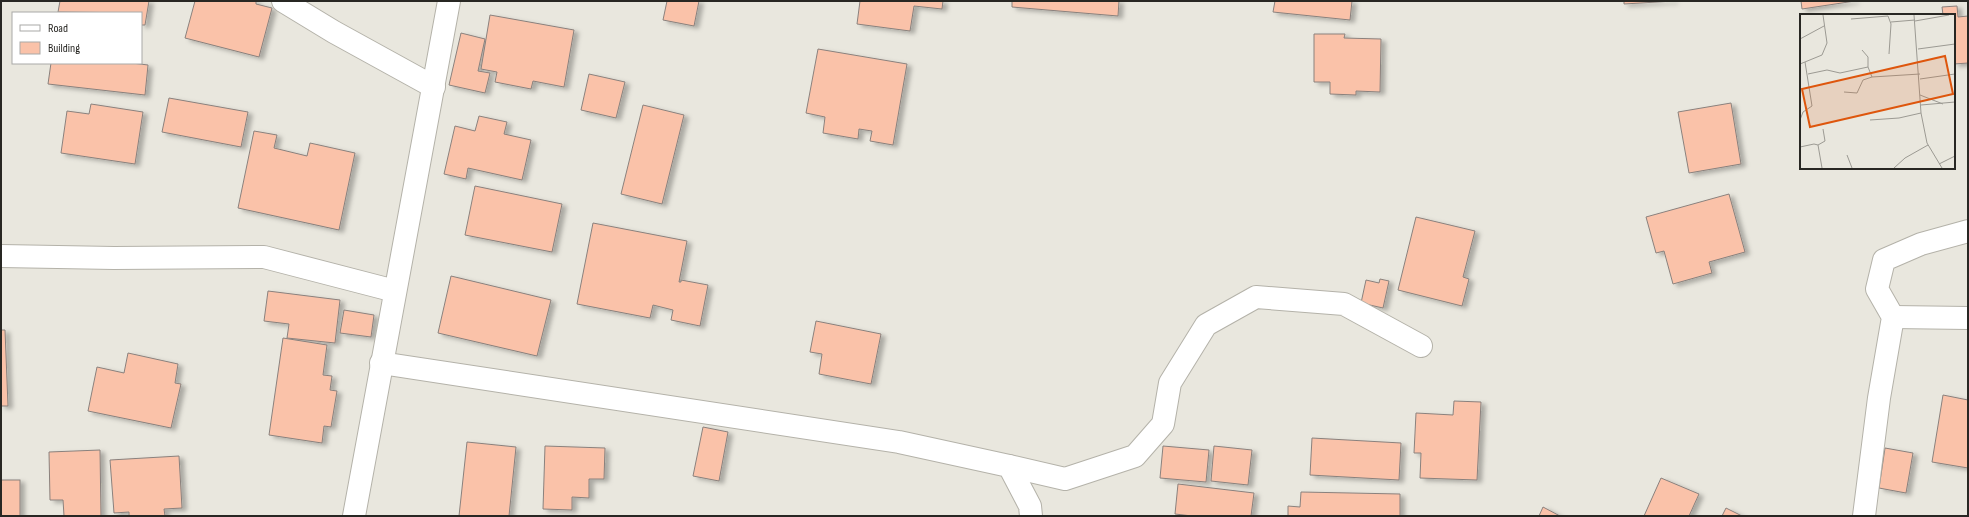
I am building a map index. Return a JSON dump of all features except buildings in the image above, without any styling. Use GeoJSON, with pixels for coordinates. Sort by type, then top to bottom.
{"type":"FeatureCollection","features":[{"type":"Feature","properties":{"kind":"street"},"geometry":{"type":"LineString","coordinates":[[283,1],[334,32],[434,87]]}},
{"type":"Feature","properties":{"kind":"street"},"geometry":{"type":"LineString","coordinates":[[354,516],[381,363],[449,1]]}},
{"type":"Feature","properties":{"kind":"street"},"geometry":{"type":"LineString","coordinates":[[1864,516],[1879,398],[1893,317],[1878,289],[1884,260],[1921,244],[1968,231]]}},
{"type":"Feature","properties":{"kind":"street"},"geometry":{"type":"LineString","coordinates":[[1,256],[114,258],[264,257],[395,291]]}},
{"type":"Feature","properties":{"kind":"street"},"geometry":{"type":"LineString","coordinates":[[381,363],[898,442],[1065,479],[1135,456],[1163,424],[1170,383],[1206,325],[1256,297],[1344,304],[1421,346]]}},
{"type":"Feature","properties":{"kind":"street"},"geometry":{"type":"LineString","coordinates":[[1893,317],[1968,318]]}},
{"type":"Feature","properties":{"kind":"street"},"geometry":{"type":"LineString","coordinates":[[1009,466],[1030,506],[1031,516]]}}]}
